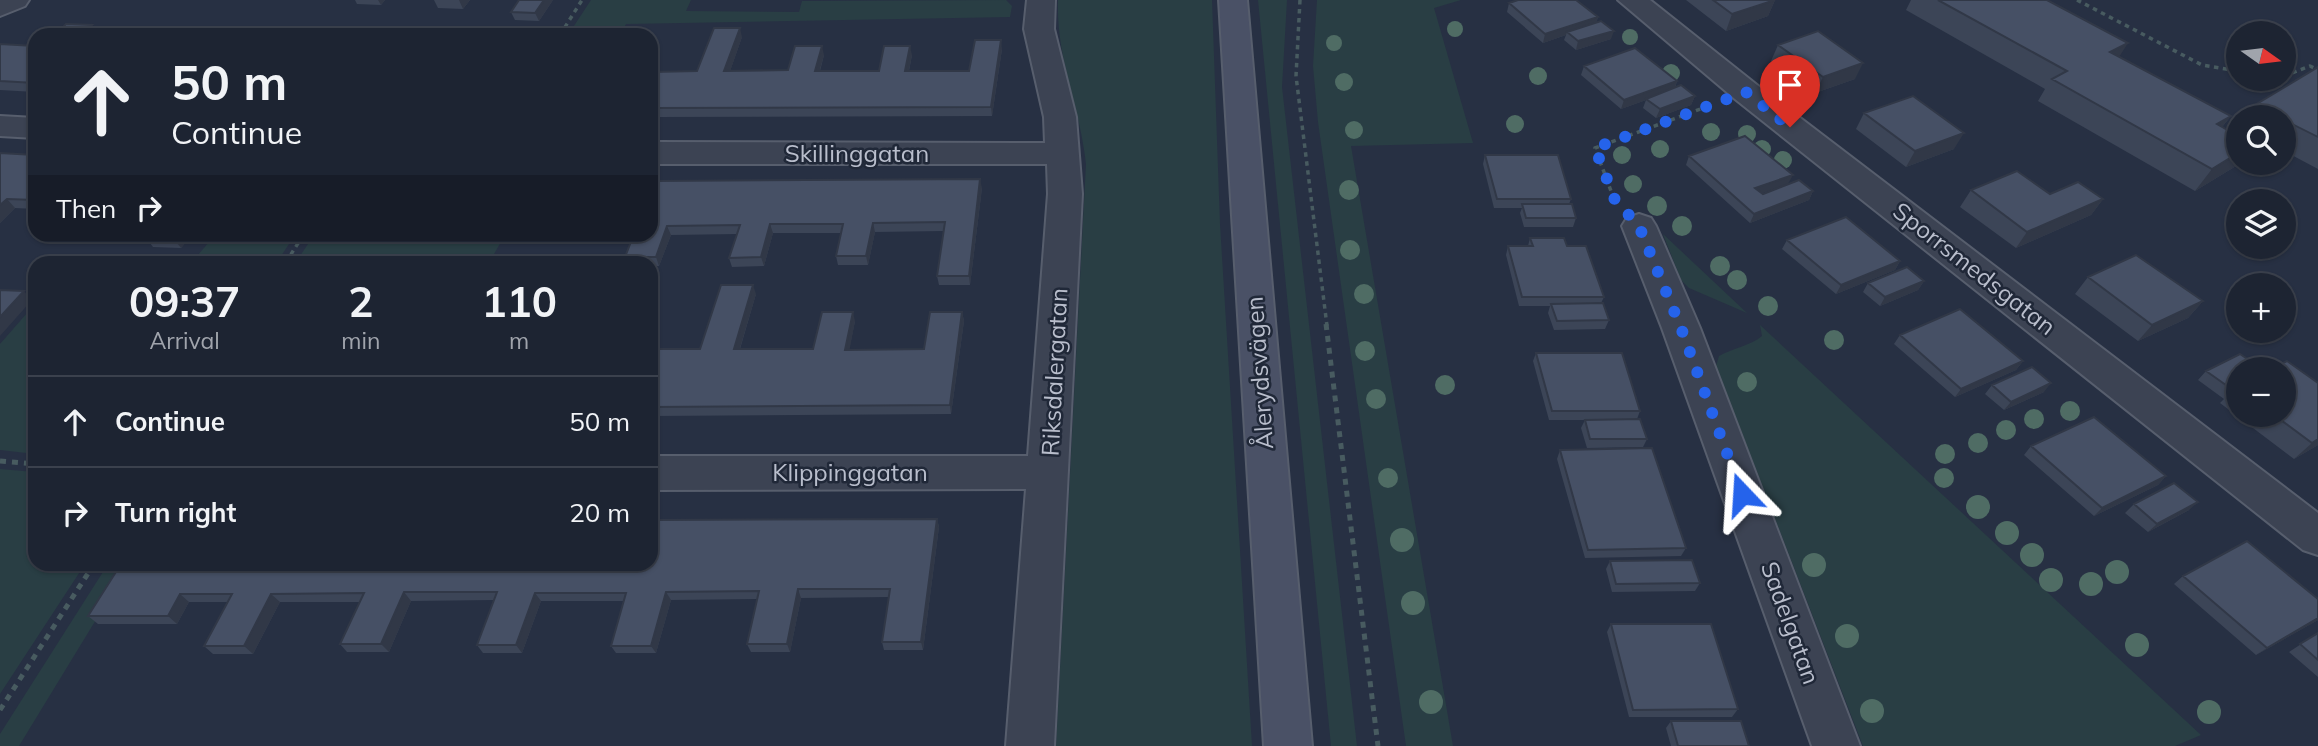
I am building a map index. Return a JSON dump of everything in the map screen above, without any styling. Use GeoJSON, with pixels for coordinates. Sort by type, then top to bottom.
{"type":"FeatureCollection","features":[{"type":"Feature","properties":{"kind":"main road","name":"Ålerydsvägen"},"geometry":{"type":"LineString","coordinates":[[1233,0],[1288,746]]}},
{"type":"Feature","properties":{"kind":"street"},"geometry":{"type":"LineString","coordinates":[[0,7],[15,0]]}},
{"type":"Feature","properties":{"kind":"street","name":"Riksdalergatan"},"geometry":{"type":"LineString","coordinates":[[1030,746],[1065,194],[1060,117],[1039,29],[1041,0]]}},
{"type":"Feature","properties":{"kind":"street","name":"Sporrsmedsgatan"},"geometry":{"type":"LineString","coordinates":[[1632,0],[1746,92],[2318,537]]}},
{"type":"Feature","properties":{"kind":"street"},"geometry":{"type":"LineString","coordinates":[[0,126],[28,128]]}},
{"type":"Feature","properties":{"kind":"street","name":"Skillinggatan"},"geometry":{"type":"LineString","coordinates":[[658,153],[1063,154]]}},
{"type":"Feature","properties":{"kind":"street","name":"Sadelgatan"},"geometry":{"type":"LineString","coordinates":[[1639,226],[1681,328],[1836,746]]}},
{"type":"Feature","properties":{"kind":"street","name":"Klippinggatan"},"geometry":{"type":"LineString","coordinates":[[658,473],[1049,472]]}},
{"type":"Feature","properties":{"kind":"path"},"geometry":{"type":"LineString","coordinates":[[564,28],[582,0]]}},
{"type":"Feature","properties":{"kind":"path"},"geometry":{"type":"LineString","coordinates":[[1300,0],[1296,76],[1378,746]]}},
{"type":"Feature","properties":{"kind":"path"},"geometry":{"type":"LineString","coordinates":[[2077,0],[2202,65],[2226,69]]}},
{"type":"Feature","properties":{"kind":"path"},"geometry":{"type":"LineString","coordinates":[[2296,71],[2310,66],[2318,70]]}},
{"type":"Feature","properties":{"kind":"path"},"geometry":{"type":"LineString","coordinates":[[1639,226],[1615,200],[1595,148],[1746,92]]}},
{"type":"Feature","properties":{"kind":"path"},"geometry":{"type":"LineString","coordinates":[[0,461],[28,463]]}},
{"type":"Feature","properties":{"kind":"path"},"geometry":{"type":"LineString","coordinates":[[0,710],[89,571]]}},
{"type":"Feature","properties":{"kind":"green space"},"geometry":{"type":"Polygon","coordinates":[[[591,0],[691,0],[686,11],[799,12],[802,1],[1006,0],[1012,6],[1010,17],[626,24],[624,28],[573,28],[591,0]]]}},
{"type":"Feature","properties":{"kind":"green space"},"geometry":{"type":"Polygon","coordinates":[[[1058,0],[1212,0],[1220,224],[1252,746],[1056,746],[1086,164],[1064,63],[1058,0]]]}},
{"type":"Feature","properties":{"kind":"green space"},"geometry":{"type":"Polygon","coordinates":[[[1258,0],[1287,0],[1282,87],[1357,746],[1331,746],[1258,0]]]}},
{"type":"Feature","properties":{"kind":"green space"},"geometry":{"type":"Polygon","coordinates":[[[1317,0],[1461,0],[1434,8],[1473,143],[1351,146],[1453,746],[1406,746],[1318,122],[1313,66],[1317,0]]]}},
{"type":"Feature","properties":{"kind":"green space"},"geometry":{"type":"Polygon","coordinates":[[[1663,234],[1747,313],[1689,288],[1681,280],[1663,234]]]}},
{"type":"Feature","properties":{"kind":"green space"},"geometry":{"type":"Polygon","coordinates":[[[209,242],[290,242],[281,256],[197,256],[209,242]]]}},
{"type":"Feature","properties":{"kind":"green space"},"geometry":{"type":"Polygon","coordinates":[[[309,242],[501,242],[490,256],[300,256],[309,242]]]}},
{"type":"Feature","properties":{"kind":"green space"},"geometry":{"type":"Polygon","coordinates":[[[28,312],[28,453],[0,450],[0,344],[28,312]]]}},
{"type":"Feature","properties":{"kind":"green space"},"geometry":{"type":"Polygon","coordinates":[[[1760,325],[2201,735],[2175,746],[1863,746],[1716,366],[1719,356],[1762,336],[1760,325]]]}},
{"type":"Feature","properties":{"kind":"green space"},"geometry":{"type":"Polygon","coordinates":[[[0,469],[28,471],[28,571],[80,571],[0,694],[0,469]]]}},
{"type":"Feature","properties":{"kind":"green space"},"geometry":{"type":"Polygon","coordinates":[[[104,571],[126,571],[19,746],[0,746],[0,734],[104,571]]]}},
{"type":"Feature","properties":{"kind":"building"},"geometry":{"type":"Polygon","coordinates":[[[519,0],[544,0],[535,13],[511,12],[519,0]]]}},
{"type":"Feature","properties":{"kind":"building"},"geometry":{"type":"Polygon","coordinates":[[[1518,0],[1576,0],[1598,17],[1545,34],[1509,3],[1518,0]]]}},
{"type":"Feature","properties":{"kind":"building"},"geometry":{"type":"Polygon","coordinates":[[[1713,0],[1775,0],[1732,14],[1713,0]]]}},
{"type":"Feature","properties":{"kind":"building"},"geometry":{"type":"Polygon","coordinates":[[[1938,0],[2047,0],[2128,43],[2110,52],[2226,113],[2226,119],[2217,124],[2226,129],[2226,160],[2212,169],[2052,79],[2067,71],[1938,0]]]}},
{"type":"Feature","properties":{"kind":"building"},"geometry":{"type":"Polygon","coordinates":[[[1601,21],[1614,31],[1578,41],[1567,32],[1601,21]]]}},
{"type":"Feature","properties":{"kind":"building"},"geometry":{"type":"Polygon","coordinates":[[[66,24],[92,25],[89,28],[62,28],[66,24]]]}},
{"type":"Feature","properties":{"kind":"building"},"geometry":{"type":"Polygon","coordinates":[[[714,28],[740,28],[724,71],[788,70],[795,46],[822,46],[815,71],[879,71],[884,46],[910,46],[905,71],[969,71],[975,40],[1001,40],[991,107],[658,108],[658,72],[697,71],[714,28]]]}},
{"type":"Feature","properties":{"kind":"building"},"geometry":{"type":"Polygon","coordinates":[[[1818,31],[1863,63],[1823,77],[1778,45],[1818,31]]]}},
{"type":"Feature","properties":{"kind":"building"},"geometry":{"type":"Polygon","coordinates":[[[0,44],[28,46],[28,83],[0,81],[0,44]]]}},
{"type":"Feature","properties":{"kind":"building"},"geometry":{"type":"Polygon","coordinates":[[[1635,48],[1677,81],[1624,100],[1584,66],[1635,48]]]}},
{"type":"Feature","properties":{"kind":"building"},"geometry":{"type":"Polygon","coordinates":[[[2318,67],[2318,137],[2296,126],[2296,105],[2255,105],[2278,91],[2296,91],[2296,80],[2318,67]]]}},
{"type":"Feature","properties":{"kind":"building"},"geometry":{"type":"Polygon","coordinates":[[[1681,85],[1695,96],[1660,109],[1646,99],[1681,85]]]}},
{"type":"Feature","properties":{"kind":"building"},"geometry":{"type":"Polygon","coordinates":[[[1913,96],[1964,133],[1915,151],[1864,113],[1913,96]]]}},
{"type":"Feature","properties":{"kind":"building"},"geometry":{"type":"Polygon","coordinates":[[[1745,136],[1793,175],[1755,188],[1763,194],[1799,180],[1813,191],[1754,214],[1689,156],[1745,136]]]}},
{"type":"Feature","properties":{"kind":"building"},"geometry":{"type":"Polygon","coordinates":[[[0,153],[28,155],[28,200],[7,199],[0,205],[0,153]]]}},
{"type":"Feature","properties":{"kind":"building"},"geometry":{"type":"Polygon","coordinates":[[[1485,155],[1558,155],[1571,199],[1497,199],[1485,155]]]}},
{"type":"Feature","properties":{"kind":"building"},"geometry":{"type":"Polygon","coordinates":[[[2017,171],[2050,194],[2078,182],[2103,199],[2027,232],[1971,190],[2017,171]]]}},
{"type":"Feature","properties":{"kind":"building"},"geometry":{"type":"Polygon","coordinates":[[[980,179],[969,276],[937,276],[945,222],[873,223],[866,256],[836,256],[843,224],[770,224],[761,257],[729,258],[740,225],[667,226],[656,256],[625,256],[631,242],[658,242],[658,181],[980,179]]]}},
{"type":"Feature","properties":{"kind":"building"},"geometry":{"type":"Polygon","coordinates":[[[1522,204],[1572,204],[1576,218],[1526,218],[1522,204]]]}},
{"type":"Feature","properties":{"kind":"building"},"geometry":{"type":"Polygon","coordinates":[[[1846,217],[1900,261],[1841,285],[1787,240],[1846,217]]]}},
{"type":"Feature","properties":{"kind":"building"},"geometry":{"type":"Polygon","coordinates":[[[1530,238],[1564,238],[1567,246],[1586,246],[1604,297],[1522,297],[1508,246],[1533,246],[1530,238]]]}},
{"type":"Feature","properties":{"kind":"building"},"geometry":{"type":"Polygon","coordinates":[[[2136,255],[2203,301],[2152,325],[2088,277],[2136,255]]]}},
{"type":"Feature","properties":{"kind":"building"},"geometry":{"type":"Polygon","coordinates":[[[1907,267],[1924,281],[1885,297],[1868,283],[1907,267]]]}},
{"type":"Feature","properties":{"kind":"building"},"geometry":{"type":"Polygon","coordinates":[[[721,285],[753,285],[734,349],[813,349],[822,312],[853,312],[845,350],[924,349],[930,312],[962,312],[950,405],[658,407],[658,349],[700,349],[721,285]]]}},
{"type":"Feature","properties":{"kind":"building"},"geometry":{"type":"Polygon","coordinates":[[[0,290],[24,291],[0,317],[0,290]]]}},
{"type":"Feature","properties":{"kind":"building"},"geometry":{"type":"Polygon","coordinates":[[[1603,303],[1609,320],[1557,321],[1551,304],[1603,303]]]}},
{"type":"Feature","properties":{"kind":"building"},"geometry":{"type":"Polygon","coordinates":[[[1960,309],[2023,361],[1961,389],[1900,335],[1960,309]]]}},
{"type":"Feature","properties":{"kind":"building"},"geometry":{"type":"Polygon","coordinates":[[[1536,353],[1622,353],[1640,411],[1552,411],[1536,353]]]}},
{"type":"Feature","properties":{"kind":"building"},"geometry":{"type":"Polygon","coordinates":[[[2226,361],[2226,385],[2206,371],[2226,361]]]}},
{"type":"Feature","properties":{"kind":"building"},"geometry":{"type":"Polygon","coordinates":[[[2032,367],[2051,383],[2011,402],[1992,385],[2032,367]]]}},
{"type":"Feature","properties":{"kind":"building"},"geometry":{"type":"Polygon","coordinates":[[[2296,367],[2318,383],[2318,439],[2312,443],[2290,427],[2296,427],[2296,367]]]}},
{"type":"Feature","properties":{"kind":"building"},"geometry":{"type":"Polygon","coordinates":[[[2094,417],[2166,476],[2102,508],[2031,446],[2094,417]]]}},
{"type":"Feature","properties":{"kind":"building"},"geometry":{"type":"Polygon","coordinates":[[[1640,419],[1647,439],[1590,439],[1585,420],[1640,419]]]}},
{"type":"Feature","properties":{"kind":"building"},"geometry":{"type":"Polygon","coordinates":[[[1652,448],[1686,548],[1588,550],[1560,450],[1652,448]]]}},
{"type":"Feature","properties":{"kind":"building"},"geometry":{"type":"Polygon","coordinates":[[[2174,483],[2198,502],[2157,524],[2134,504],[2174,483]]]}},
{"type":"Feature","properties":{"kind":"building"},"geometry":{"type":"Polygon","coordinates":[[[937,519],[921,642],[882,642],[890,589],[798,589],[787,644],[747,644],[759,591],[666,592],[651,646],[611,646],[626,593],[535,593],[516,645],[477,645],[497,592],[404,592],[381,644],[340,644],[364,593],[271,594],[244,646],[204,646],[232,594],[180,594],[168,616],[88,616],[117,571],[658,571],[658,520],[937,519]]]}},
{"type":"Feature","properties":{"kind":"building"},"geometry":{"type":"Polygon","coordinates":[[[2247,541],[2318,599],[2318,618],[2267,648],[2183,576],[2247,541]]]}},
{"type":"Feature","properties":{"kind":"building"},"geometry":{"type":"Polygon","coordinates":[[[1692,560],[1700,583],[1616,584],[1610,561],[1692,560]]]}},
{"type":"Feature","properties":{"kind":"building"},"geometry":{"type":"Polygon","coordinates":[[[1611,624],[1711,624],[1738,709],[1633,710],[1611,624]]]}},
{"type":"Feature","properties":{"kind":"building"},"geometry":{"type":"Polygon","coordinates":[[[2318,633],[2318,660],[2300,644],[2318,633]]]}},
{"type":"Feature","properties":{"kind":"building"},"geometry":{"type":"Polygon","coordinates":[[[1671,721],[1741,721],[1749,746],[1678,746],[1671,721]]]}},
{"type":"Feature","properties":{"kind":"route"},"geometry":{"type":"LineString","coordinates":[[1742,494],[1681,328],[1639,226],[1615,200],[1595,148],[1746,92],[1790,127]]}}]}
